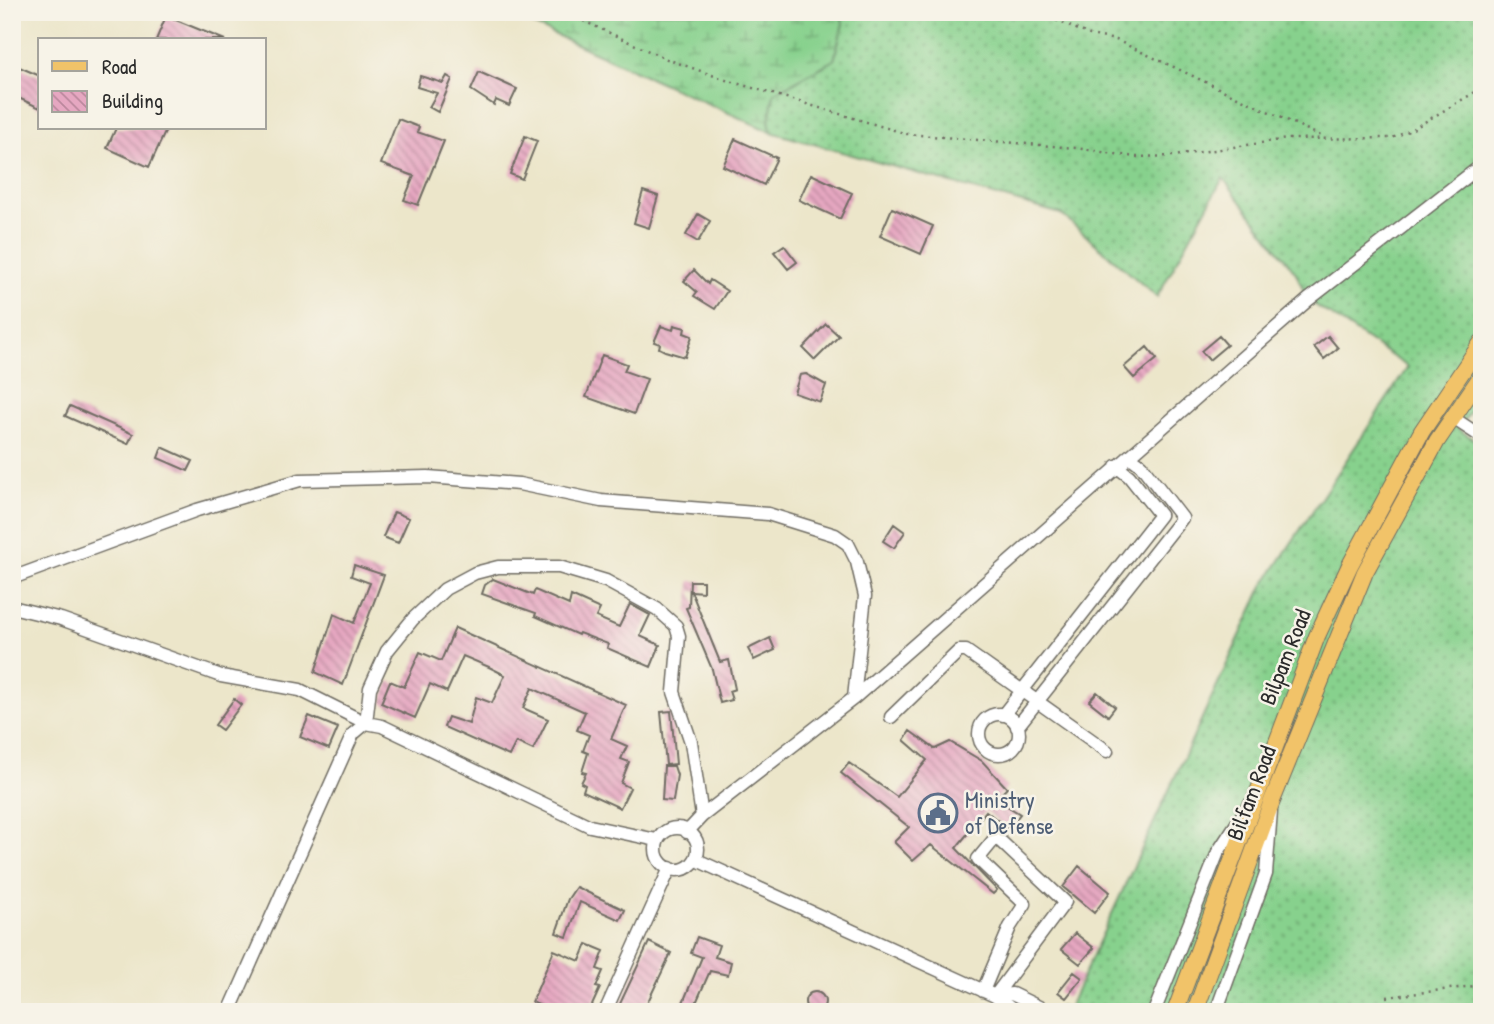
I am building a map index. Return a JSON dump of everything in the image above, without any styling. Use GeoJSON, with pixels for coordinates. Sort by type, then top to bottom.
{"type":"FeatureCollection","features":[{"type":"Feature","properties":{"kind":"main road","name":"Bilpam Road"},"geometry":{"type":"LineString","coordinates":[[1175,1012],[1264,798],[1317,636],[1350,565],[1422,431],[1482,342]]}},
{"type":"Feature","properties":{"kind":"main road","name":"Bilfam Road"},"geometry":{"type":"LineString","coordinates":[[1195,1012],[1264,798],[1365,572],[1437,441],[1482,376]]}},
{"type":"Feature","properties":{"kind":"street"},"geometry":{"type":"LineString","coordinates":[[687,832],[702,816],[854,698],[1308,300],[1482,165]]}},
{"type":"Feature","properties":{"kind":"street"},"geometry":{"type":"LineString","coordinates":[[1453,418],[1482,437]]}},
{"type":"Feature","properties":{"kind":"street"},"geometry":{"type":"LineString","coordinates":[[1017,727],[1182,518],[1141,465],[1129,456]]}},
{"type":"Feature","properties":{"kind":"street"},"geometry":{"type":"LineString","coordinates":[[1003,715],[1160,515],[1129,476],[1116,466]]}},
{"type":"Feature","properties":{"kind":"street"},"geometry":{"type":"LineString","coordinates":[[12,578],[197,510],[300,480],[428,478],[519,484],[601,501],[768,514],[835,535],[848,544],[857,562],[865,596],[854,698]]}},
{"type":"Feature","properties":{"kind":"street"},"geometry":{"type":"LineString","coordinates":[[229,1012],[353,734],[366,723],[370,688],[387,650],[445,589],[465,578],[498,567],[559,567],[606,582],[657,609],[676,626],[679,636],[674,692],[691,742],[702,816]]}},
{"type":"Feature","properties":{"kind":"street"},"geometry":{"type":"LineString","coordinates":[[12,607],[61,619],[221,676],[300,690],[590,825],[657,840]]}},
{"type":"Feature","properties":{"kind":"street"},"geometry":{"type":"LineString","coordinates":[[891,717],[960,651],[974,654],[1107,751]]}},
{"type":"Feature","properties":{"kind":"street"},"geometry":{"type":"LineString","coordinates":[[993,715],[1003,715],[1011,719],[1017,727],[1017,743],[1008,751],[996,753],[984,747],[979,736],[982,723],[993,715]]}},
{"type":"Feature","properties":{"kind":"street"},"geometry":{"type":"LineString","coordinates":[[1154,1012],[1217,852],[1264,798]]}},
{"type":"Feature","properties":{"kind":"street"},"geometry":{"type":"LineString","coordinates":[[1216,1012],[1266,874],[1264,798]]}},
{"type":"Feature","properties":{"kind":"street"},"geometry":{"type":"LineString","coordinates":[[674,826],[700,842],[697,860],[680,870],[670,869],[661,862],[656,851],[657,840],[663,830],[674,826]]}},
{"type":"Feature","properties":{"kind":"street"},"geometry":{"type":"LineString","coordinates":[[996,837],[1065,902],[989,993],[1010,927],[1024,904],[978,859],[996,837]]}},
{"type":"Feature","properties":{"kind":"street"},"geometry":{"type":"LineString","coordinates":[[697,860],[989,993],[1015,1012]]}},
{"type":"Feature","properties":{"kind":"street"},"geometry":{"type":"LineString","coordinates":[[605,1012],[670,869]]}},
{"type":"Feature","properties":{"kind":"street"},"geometry":{"type":"LineString","coordinates":[[989,993],[1012,994],[1049,1012]]}},
{"type":"Feature","properties":{"kind":"path"},"geometry":{"type":"LineString","coordinates":[[564,12],[652,52],[726,80],[907,134],[1076,148],[1135,157],[1174,156],[1287,139],[1392,138],[1411,130],[1482,88]]}},
{"type":"Feature","properties":{"kind":"path"},"geometry":{"type":"LineString","coordinates":[[1037,12],[1090,35],[1116,40],[1328,139]]}},
{"type":"Feature","properties":{"kind":"path"},"geometry":{"type":"LineString","coordinates":[[1387,997],[1482,985]]}},
{"type":"Feature","properties":{"kind":"green space"},"geometry":{"type":"Polygon","coordinates":[[[505,12],[840,12],[843,23],[834,60],[774,93],[769,120],[771,132],[505,12]]]}},
{"type":"Feature","properties":{"kind":"green space"},"geometry":{"type":"Polygon","coordinates":[[[840,12],[1482,12],[1482,394],[1458,429],[1482,445],[1482,1012],[1057,1012],[1060,1006],[1068,1009],[1263,586],[1408,367],[1308,300],[1296,273],[1223,178],[1157,297],[1061,214],[771,132],[769,120],[774,93],[834,60],[843,23],[840,12]]]}},
{"type":"Feature","properties":{"kind":"building"},"geometry":{"type":"Polygon","coordinates":[[[166,16],[220,38],[157,38],[166,16]]]}},
{"type":"Feature","properties":{"kind":"building"},"geometry":{"type":"Polygon","coordinates":[[[17,66],[38,75],[38,107],[12,95],[12,77],[17,66]]]}},
{"type":"Feature","properties":{"kind":"building"},"geometry":{"type":"Polygon","coordinates":[[[479,72],[517,89],[509,106],[496,100],[494,105],[471,90],[479,72]]]}},
{"type":"Feature","properties":{"kind":"building"},"geometry":{"type":"Polygon","coordinates":[[[420,76],[443,83],[447,76],[452,79],[438,112],[429,107],[437,93],[417,87],[420,76]]]}},
{"type":"Feature","properties":{"kind":"building"},"geometry":{"type":"Polygon","coordinates":[[[398,119],[419,127],[417,132],[444,141],[418,205],[404,200],[414,176],[381,164],[398,119]]]}},
{"type":"Feature","properties":{"kind":"building"},"geometry":{"type":"Polygon","coordinates":[[[115,130],[166,130],[149,167],[107,148],[115,130]]]}},
{"type":"Feature","properties":{"kind":"building"},"geometry":{"type":"Polygon","coordinates":[[[525,136],[537,141],[522,179],[510,174],[525,136]]]}},
{"type":"Feature","properties":{"kind":"building"},"geometry":{"type":"Polygon","coordinates":[[[735,139],[777,158],[764,185],[723,166],[735,139]]]}},
{"type":"Feature","properties":{"kind":"building"},"geometry":{"type":"Polygon","coordinates":[[[811,174],[852,193],[840,219],[799,200],[811,174]]]}},
{"type":"Feature","properties":{"kind":"building"},"geometry":{"type":"Polygon","coordinates":[[[643,191],[658,196],[649,228],[634,223],[643,191]]]}},
{"type":"Feature","properties":{"kind":"building"},"geometry":{"type":"Polygon","coordinates":[[[892,208],[933,226],[921,254],[880,236],[892,208]]]}},
{"type":"Feature","properties":{"kind":"building"},"geometry":{"type":"Polygon","coordinates":[[[698,214],[710,221],[698,242],[686,235],[698,214]]]}},
{"type":"Feature","properties":{"kind":"building"},"geometry":{"type":"Polygon","coordinates":[[[784,245],[797,262],[788,269],[774,252],[784,245]]]}},
{"type":"Feature","properties":{"kind":"building"},"geometry":{"type":"Polygon","coordinates":[[[694,270],[708,284],[710,280],[727,291],[715,309],[694,296],[697,292],[684,281],[694,270]]]}},
{"type":"Feature","properties":{"kind":"building"},"geometry":{"type":"Polygon","coordinates":[[[826,324],[839,336],[815,360],[803,348],[826,324]]]}},
{"type":"Feature","properties":{"kind":"building"},"geometry":{"type":"Polygon","coordinates":[[[674,325],[685,328],[684,333],[692,336],[685,357],[665,351],[659,348],[660,344],[654,342],[661,326],[673,330],[674,325]]]}},
{"type":"Feature","properties":{"kind":"building"},"geometry":{"type":"Polygon","coordinates":[[[1219,336],[1227,345],[1209,360],[1201,351],[1219,336]]]}},
{"type":"Feature","properties":{"kind":"building"},"geometry":{"type":"Polygon","coordinates":[[[1328,336],[1338,348],[1324,359],[1314,347],[1328,336]]]}},
{"type":"Feature","properties":{"kind":"building"},"geometry":{"type":"Polygon","coordinates":[[[1147,347],[1157,359],[1134,378],[1124,367],[1147,347]]]}},
{"type":"Feature","properties":{"kind":"building"},"geometry":{"type":"Polygon","coordinates":[[[602,355],[627,364],[624,371],[647,379],[634,414],[586,397],[602,355]]]}},
{"type":"Feature","properties":{"kind":"building"},"geometry":{"type":"Polygon","coordinates":[[[806,374],[826,385],[820,402],[794,393],[800,375],[806,374]]]}},
{"type":"Feature","properties":{"kind":"building"},"geometry":{"type":"Polygon","coordinates":[[[70,406],[133,434],[128,444],[65,416],[70,406]]]}},
{"type":"Feature","properties":{"kind":"building"},"geometry":{"type":"Polygon","coordinates":[[[162,447],[193,461],[188,471],[158,458],[162,447]]]}},
{"type":"Feature","properties":{"kind":"building"},"geometry":{"type":"Polygon","coordinates":[[[394,512],[409,518],[398,543],[383,537],[394,512]]]}},
{"type":"Feature","properties":{"kind":"building"},"geometry":{"type":"Polygon","coordinates":[[[894,524],[905,532],[894,548],[883,541],[894,524]]]}},
{"type":"Feature","properties":{"kind":"building"},"geometry":{"type":"Polygon","coordinates":[[[354,565],[384,575],[343,685],[315,672],[334,614],[354,623],[370,583],[351,576],[354,565]]]}},
{"type":"Feature","properties":{"kind":"building"},"geometry":{"type":"Polygon","coordinates":[[[493,579],[533,595],[535,590],[569,605],[571,596],[600,609],[596,617],[619,627],[630,604],[650,615],[640,636],[660,645],[651,667],[607,648],[608,644],[579,633],[578,635],[535,616],[536,613],[482,594],[485,585],[493,579]]]}},
{"type":"Feature","properties":{"kind":"building"},"geometry":{"type":"Polygon","coordinates":[[[690,581],[703,581],[703,592],[691,591],[720,662],[729,660],[735,689],[729,691],[732,700],[720,703],[712,669],[686,608],[689,607],[690,581]]]}},
{"type":"Feature","properties":{"kind":"building"},"geometry":{"type":"Polygon","coordinates":[[[455,628],[626,705],[611,739],[627,746],[621,759],[629,762],[621,783],[630,788],[620,808],[583,791],[585,785],[581,783],[586,773],[582,772],[588,753],[583,751],[589,735],[577,730],[585,712],[532,688],[523,708],[548,719],[533,750],[516,742],[509,756],[444,727],[448,717],[469,724],[476,697],[492,703],[505,675],[489,667],[463,656],[447,692],[430,684],[415,718],[381,703],[390,681],[404,687],[420,652],[441,661],[455,628]]]}},
{"type":"Feature","properties":{"kind":"building"},"geometry":{"type":"Polygon","coordinates":[[[770,638],[775,650],[754,660],[748,649],[770,638]]]}},
{"type":"Feature","properties":{"kind":"building"},"geometry":{"type":"Polygon","coordinates":[[[1097,692],[1115,707],[1108,716],[1089,701],[1097,692]]]}},
{"type":"Feature","properties":{"kind":"building"},"geometry":{"type":"Polygon","coordinates":[[[234,699],[241,705],[222,730],[215,725],[234,699]]]}},
{"type":"Feature","properties":{"kind":"building"},"geometry":{"type":"Polygon","coordinates":[[[671,711],[676,764],[666,765],[661,712],[671,711]]]}},
{"type":"Feature","properties":{"kind":"building"},"geometry":{"type":"Polygon","coordinates":[[[309,716],[338,728],[329,749],[300,737],[309,716]]]}},
{"type":"Feature","properties":{"kind":"building","name":"Ministry of Defense"},"geometry":{"type":"Polygon","coordinates":[[[910,731],[935,749],[950,742],[982,761],[1007,788],[996,799],[1020,814],[1008,829],[986,811],[956,848],[997,890],[993,894],[931,845],[913,861],[894,842],[909,827],[841,773],[849,763],[897,797],[927,760],[904,740],[910,731]]]}},
{"type":"Feature","properties":{"kind":"building"},"geometry":{"type":"Polygon","coordinates":[[[664,766],[674,766],[677,775],[673,801],[662,800],[664,766]]]}},
{"type":"Feature","properties":{"kind":"building"},"geometry":{"type":"Polygon","coordinates":[[[1079,866],[1110,892],[1094,913],[1063,887],[1079,866]]]}},
{"type":"Feature","properties":{"kind":"building"},"geometry":{"type":"Polygon","coordinates":[[[576,887],[625,910],[620,920],[580,902],[567,937],[556,933],[568,899],[576,887]]]}},
{"type":"Feature","properties":{"kind":"building"},"geometry":{"type":"Polygon","coordinates":[[[1075,933],[1094,948],[1080,964],[1061,949],[1075,933]]]}},
{"type":"Feature","properties":{"kind":"building"},"geometry":{"type":"Polygon","coordinates":[[[697,937],[719,945],[715,957],[731,962],[728,975],[710,971],[692,1012],[679,1012],[702,957],[691,953],[697,937]]]}},
{"type":"Feature","properties":{"kind":"building"},"geometry":{"type":"Polygon","coordinates":[[[649,942],[671,953],[643,1012],[626,1012],[618,1008],[649,942]]]}},
{"type":"Feature","properties":{"kind":"building"},"geometry":{"type":"Polygon","coordinates":[[[587,944],[604,951],[597,969],[603,971],[596,987],[600,988],[589,1012],[554,1012],[532,1002],[554,950],[580,961],[587,944]]]}},
{"type":"Feature","properties":{"kind":"building"},"geometry":{"type":"Polygon","coordinates":[[[1074,972],[1082,978],[1066,998],[1058,992],[1074,972]]]}},
{"type":"Feature","properties":{"kind":"building"},"geometry":{"type":"Polygon","coordinates":[[[815,992],[822,995],[825,1002],[822,1009],[815,1012],[808,1009],[805,1002],[808,995],[815,992]]]}},
{"type":"Feature","properties":{"kind":"place","name":"Ministry of Defense"},"geometry":{"type":"Point","coordinates":[938,813]}}]}
